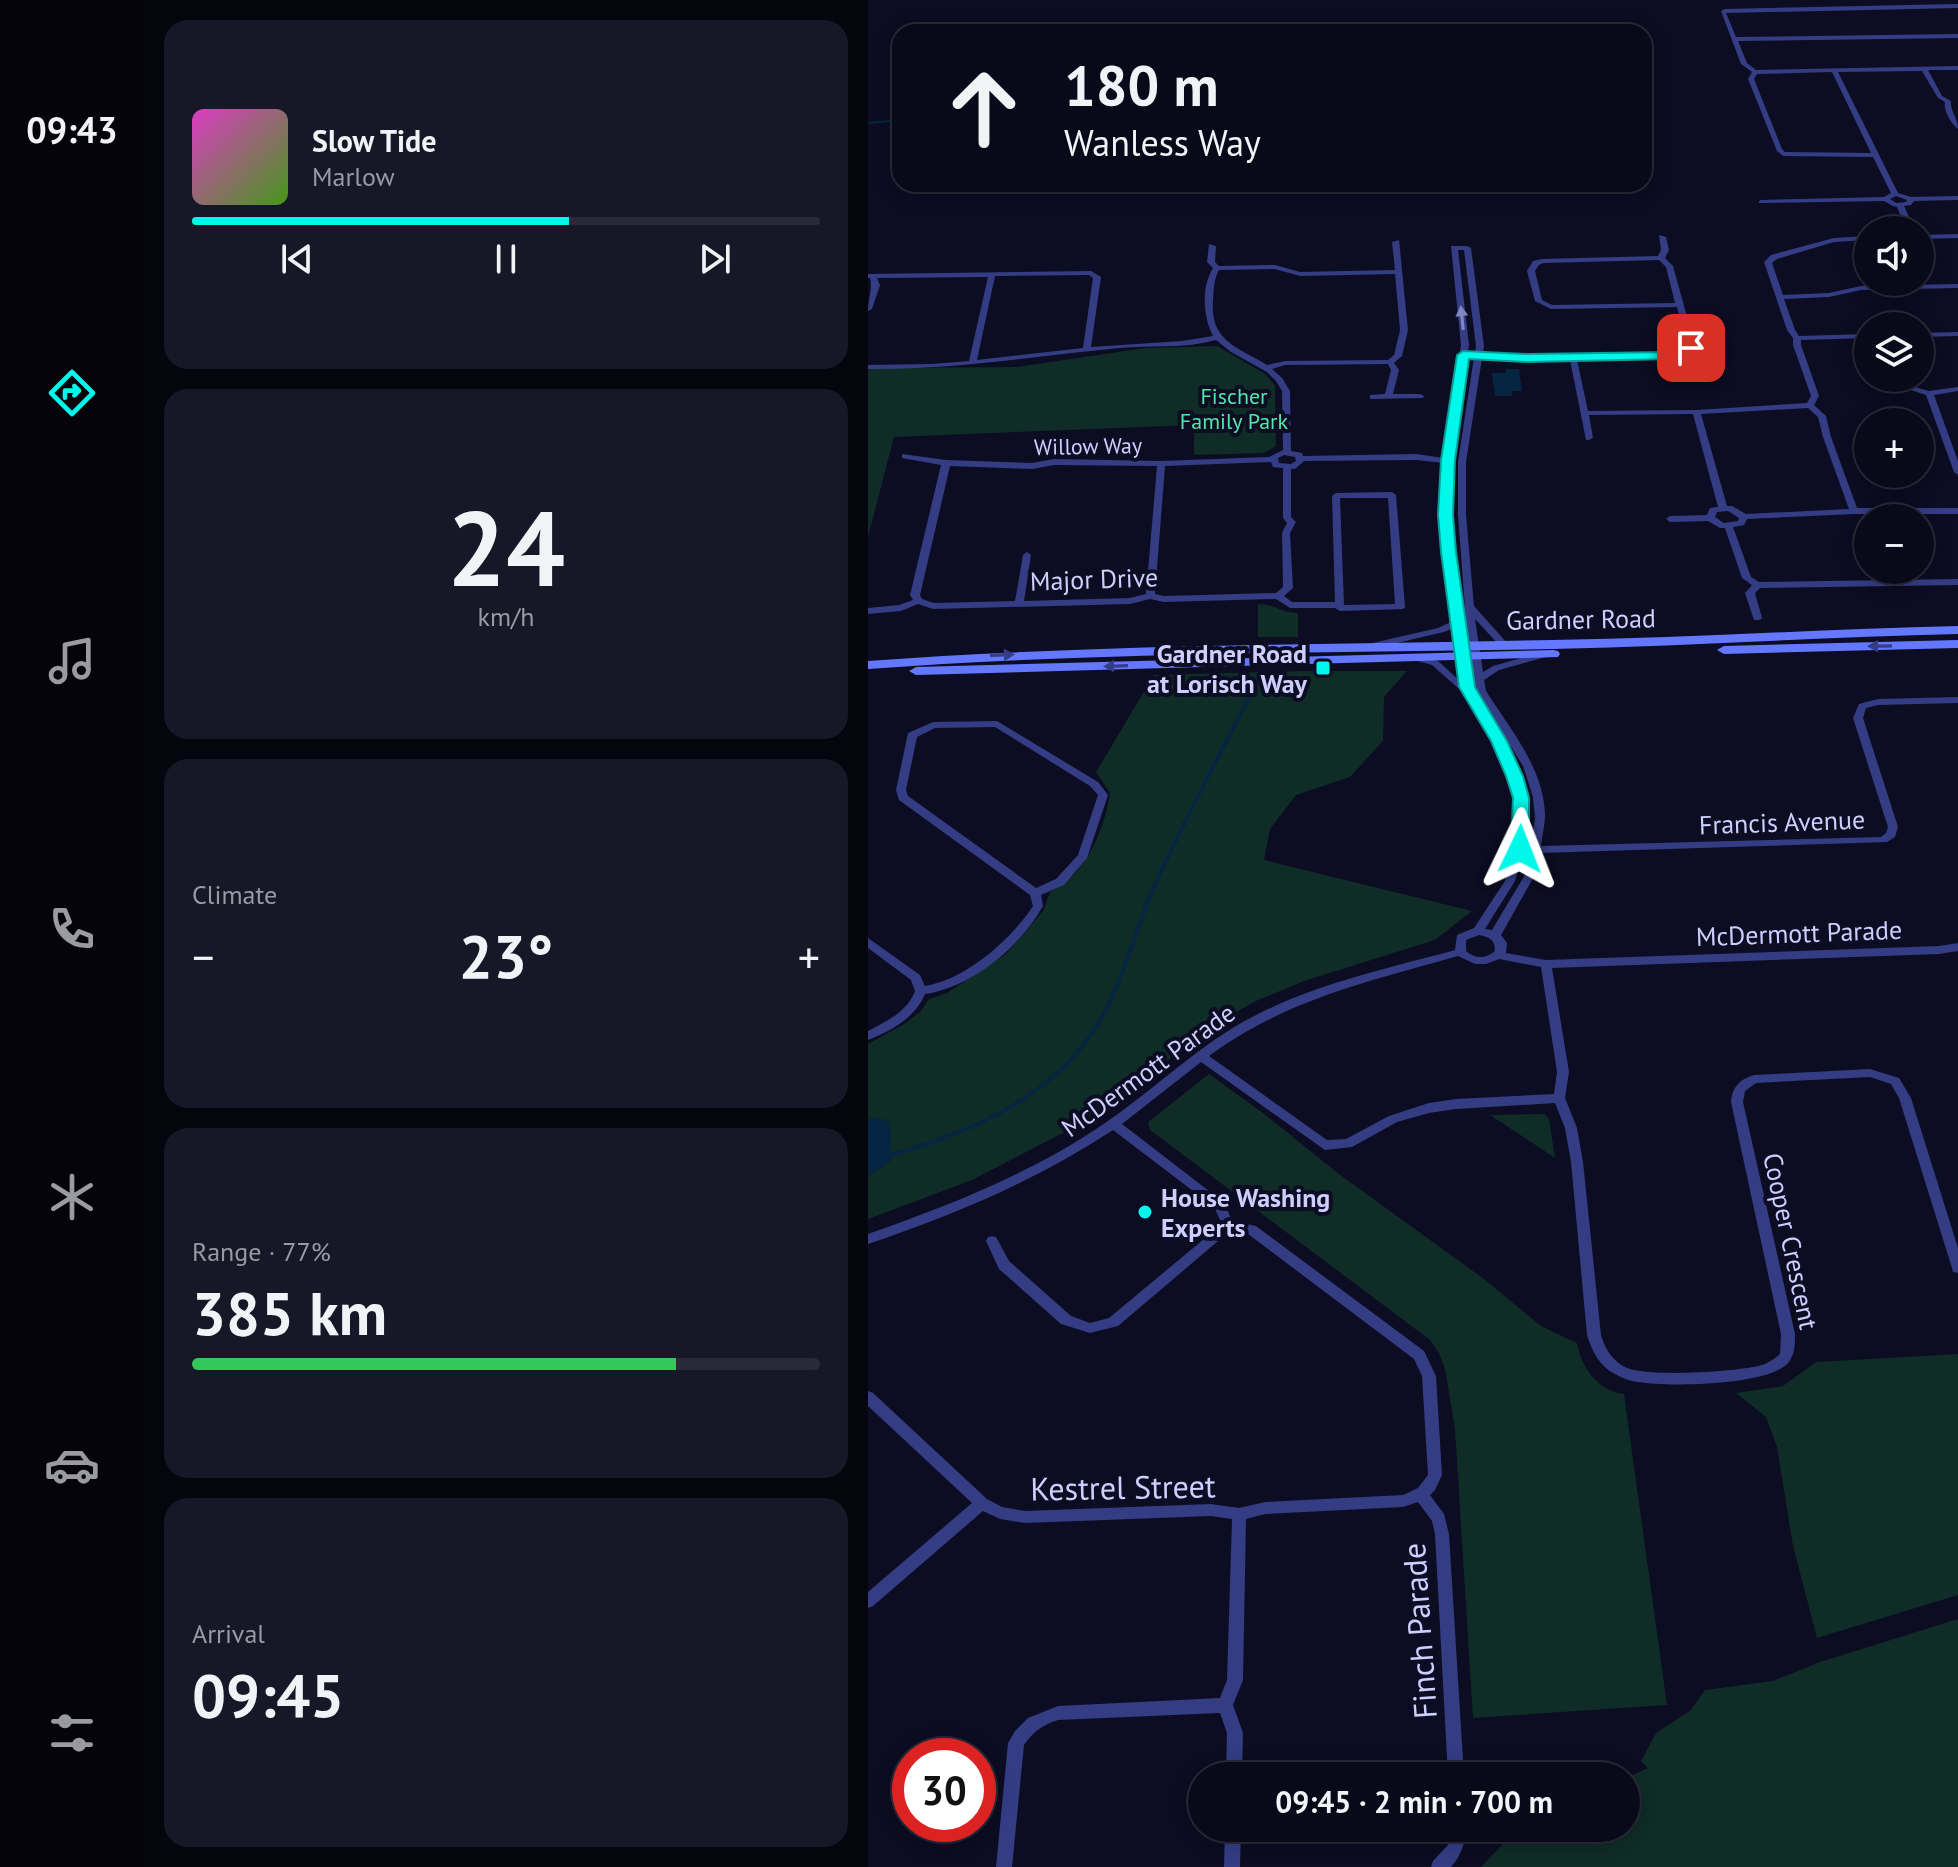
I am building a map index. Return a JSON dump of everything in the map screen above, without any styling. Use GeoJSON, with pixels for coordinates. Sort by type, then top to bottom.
{"type":"FeatureCollection","features":[{"type":"Feature","properties":{"kind":"street"},"geometry":{"type":"LineString","coordinates":[[1958,6],[1731,9],[1723,12],[1744,64],[1755,72],[1958,68]]}},
{"type":"Feature","properties":{"kind":"street"},"geometry":{"type":"LineString","coordinates":[[1734,39],[1958,36]]}},
{"type":"Feature","properties":{"kind":"street"},"geometry":{"type":"LineString","coordinates":[[1834,70],[1895,194]]}},
{"type":"Feature","properties":{"kind":"street"},"geometry":{"type":"LineString","coordinates":[[1925,70],[1940,97],[1958,102]]}},
{"type":"Feature","properties":{"kind":"street"},"geometry":{"type":"LineString","coordinates":[[1755,72],[1751,79],[1783,154],[1875,155]]}},
{"type":"Feature","properties":{"kind":"street"},"geometry":{"type":"LineString","coordinates":[[1948,101],[1947,107],[1958,127]]}},
{"type":"Feature","properties":{"kind":"street"},"geometry":{"type":"LineString","coordinates":[[1885,199],[1895,194],[1911,199],[1958,198]]}},
{"type":"Feature","properties":{"kind":"street"},"geometry":{"type":"LineString","coordinates":[[1761,202],[1885,199],[1900,205],[1909,204],[1911,199]]}},
{"type":"Feature","properties":{"kind":"street"},"geometry":{"type":"LineString","coordinates":[[1900,205],[1905,216]]}},
{"type":"Feature","properties":{"kind":"street"},"geometry":{"type":"LineString","coordinates":[[1934,237],[1958,236]]}},
{"type":"Feature","properties":{"kind":"street"},"geometry":{"type":"LineString","coordinates":[[1661,258],[1665,250],[1662,237]]}},
{"type":"Feature","properties":{"kind":"street"},"geometry":{"type":"LineString","coordinates":[[1810,405],[1815,396],[1768,262],[1834,240],[1854,239]]}},
{"type":"Feature","properties":{"kind":"street"},"geometry":{"type":"LineString","coordinates":[[1266,368],[1285,363],[1390,362],[1398,356],[1404,330],[1396,242]]}},
{"type":"Feature","properties":{"kind":"street"},"geometry":{"type":"LineString","coordinates":[[1212,246],[1211,262],[1217,268],[1275,267],[1300,274],[1398,272]]}},
{"type":"Feature","properties":{"kind":"street"},"geometry":{"type":"LineString","coordinates":[[1469,693],[1468,651],[1469,606],[1462,515],[1462,462],[1479,355],[1467,248],[1454,248],[1463,355],[1448,460],[1446,515],[1457,623],[1468,651],[1479,679],[1481,691],[1510,735],[1534,782],[1540,818],[1537,850],[1521,895],[1495,935]]}},
{"type":"Feature","properties":{"kind":"street"},"geometry":{"type":"LineString","coordinates":[[1463,355],[1573,358],[1670,356],[1688,351],[1690,342],[1680,305],[1669,266],[1661,258],[1542,261],[1536,263],[1531,271],[1539,301],[1551,307],[1680,305]]}},
{"type":"Feature","properties":{"kind":"street"},"geometry":{"type":"LineString","coordinates":[[1217,268],[1210,276],[1209,320],[1218,337],[1283,382],[1286,391],[1287,452]]}},
{"type":"Feature","properties":{"kind":"street"},"geometry":{"type":"LineString","coordinates":[[870,277],[1082,273],[1097,277],[1087,349]]}},
{"type":"Feature","properties":{"kind":"street"},"geometry":{"type":"LineString","coordinates":[[973,361],[992,274]]}},
{"type":"Feature","properties":{"kind":"street"},"geometry":{"type":"LineString","coordinates":[[868,309],[876,285],[870,277]]}},
{"type":"Feature","properties":{"kind":"street"},"geometry":{"type":"LineString","coordinates":[[1780,297],[1829,295],[1861,288],[1958,286]]}},
{"type":"Feature","properties":{"kind":"street"},"geometry":{"type":"LineString","coordinates":[[1934,335],[1958,334]]}},
{"type":"Feature","properties":{"kind":"street"},"geometry":{"type":"LineString","coordinates":[[1797,338],[1854,336]]}},
{"type":"Feature","properties":{"kind":"street"},"geometry":{"type":"LineString","coordinates":[[868,367],[973,361],[1218,337]]}},
{"type":"Feature","properties":{"kind":"street"},"geometry":{"type":"LineString","coordinates":[[1573,358],[1589,438]]}},
{"type":"Feature","properties":{"kind":"street"},"geometry":{"type":"LineString","coordinates":[[1389,396],[1395,370],[1390,362]]}},
{"type":"Feature","properties":{"kind":"street"},"geometry":{"type":"LineString","coordinates":[[1925,392],[1958,389]]}},
{"type":"Feature","properties":{"kind":"street"},"geometry":{"type":"LineString","coordinates":[[1929,393],[1958,472]]}},
{"type":"Feature","properties":{"kind":"street"},"geometry":{"type":"LineString","coordinates":[[1373,397],[1420,396]]}},
{"type":"Feature","properties":{"kind":"street"},"geometry":{"type":"LineString","coordinates":[[1584,413],[1696,412],[1810,405],[1822,416],[1854,511],[1744,517],[1736,510],[1723,508],[1713,510],[1710,518]]}},
{"type":"Feature","properties":{"kind":"street"},"geometry":{"type":"LineString","coordinates":[[1696,412],[1723,508]]}},
{"type":"Feature","properties":{"kind":"street"},"geometry":{"type":"LineString","coordinates":[[1301,459],[1296,453],[1287,452],[1279,453],[1272,459],[1276,465],[1287,467],[1296,465],[1301,459],[1416,457],[1462,462]]}},
{"type":"Feature","properties":{"kind":"street","name":"Willow Way"},"geometry":{"type":"LineString","coordinates":[[905,456],[946,463],[1161,464],[1272,459]]}},
{"type":"Feature","properties":{"kind":"street"},"geometry":{"type":"LineString","coordinates":[[918,601],[915,595],[946,463]]}},
{"type":"Feature","properties":{"kind":"street"},"geometry":{"type":"LineString","coordinates":[[1150,596],[1161,464]]}},
{"type":"Feature","properties":{"kind":"street"},"geometry":{"type":"LineString","coordinates":[[1278,596],[1288,588],[1286,533],[1292,522],[1287,518],[1287,467]]}},
{"type":"Feature","properties":{"kind":"street","name":"Major Drive"},"geometry":{"type":"LineString","coordinates":[[868,611],[901,608],[918,601],[933,606],[1130,601],[1150,596],[1164,599],[1278,596],[1290,605],[1400,607],[1392,495],[1336,496],[1340,605]]}},
{"type":"Feature","properties":{"kind":"street"},"geometry":{"type":"LineString","coordinates":[[1934,511],[1958,511]]}},
{"type":"Feature","properties":{"kind":"street"},"geometry":{"type":"LineString","coordinates":[[1670,519],[1710,518],[1717,525],[1729,527],[1741,523],[1744,517]]}},
{"type":"Feature","properties":{"kind":"street"},"geometry":{"type":"LineString","coordinates":[[1729,527],[1747,578],[1757,585],[1937,585],[1958,582]]}},
{"type":"Feature","properties":{"kind":"street"},"geometry":{"type":"LineString","coordinates":[[1019,604],[1027,555]]}},
{"type":"Feature","properties":{"kind":"street"},"geometry":{"type":"LineString","coordinates":[[1757,585],[1750,593],[1757,618]]}},
{"type":"Feature","properties":{"kind":"street"},"geometry":{"type":"LineString","coordinates":[[1469,606],[1503,644]]}},
{"type":"Feature","properties":{"kind":"street"},"geometry":{"type":"LineString","coordinates":[[1366,647],[1441,630],[1457,623]]}},
{"type":"Feature","properties":{"kind":"street","name":"Gardner Road"},"geometry":{"type":"LineString","coordinates":[[868,672],[1417,658],[1503,644],[1655,643],[1812,633],[1958,630]]}},
{"type":"Feature","properties":{"kind":"street","name":"Gardner Road"},"geometry":{"type":"LineString","coordinates":[[868,665],[1000,655],[1366,647],[1543,655],[1958,644]]}},
{"type":"Feature","properties":{"kind":"street","name":"Gardner Road"},"geometry":{"type":"LineString","coordinates":[[1479,679],[1496,668],[1543,655]]}},
{"type":"Feature","properties":{"kind":"street"},"geometry":{"type":"LineString","coordinates":[[1417,658],[1435,663],[1469,693],[1499,741],[1521,798],[1523,822],[1520,849],[1510,881],[1478,931],[1461,938],[1460,952],[1478,962],[1498,955],[1502,947],[1495,935],[1478,931]]}},
{"type":"Feature","properties":{"kind":"street","name":"Francis Avenue"},"geometry":{"type":"LineString","coordinates":[[1537,850],[1883,840],[1891,835],[1893,827],[1858,718],[1859,711],[1862,706],[1878,702],[1958,700]]}},
{"type":"Feature","properties":{"kind":"street"},"geometry":{"type":"LineString","coordinates":[[921,991],[945,988],[1001,952],[1038,906],[1035,893],[903,798],[901,790],[912,735],[917,731],[933,725],[997,724],[1102,790],[1103,801],[1083,856],[1060,882],[1035,893]]}},
{"type":"Feature","properties":{"kind":"street"},"geometry":{"type":"LineString","coordinates":[[868,942],[916,978],[921,991],[914,1008],[906,1015],[868,1036]]}},
{"type":"Feature","properties":{"kind":"street","name":"McDermott Parade"},"geometry":{"type":"LineString","coordinates":[[1498,955],[1546,964],[1958,947]]}},
{"type":"Feature","properties":{"kind":"street","name":"McDermott Parade"},"geometry":{"type":"LineString","coordinates":[[868,1239],[942,1214],[1060,1160],[1113,1124],[1201,1056],[1264,1016],[1313,995],[1460,952]]}},
{"type":"Feature","properties":{"kind":"street","name":"Cooper Crescent"},"geometry":{"type":"LineString","coordinates":[[1546,964],[1563,1072],[1559,1098],[1571,1128],[1577,1162],[1594,1335],[1598,1351],[1609,1365],[1626,1375],[1660,1377],[1763,1372],[1778,1366],[1788,1355],[1788,1334],[1737,1102],[1737,1092],[1744,1083],[1754,1079],[1870,1073],[1895,1081],[1905,1098],[1958,1268]]}},
{"type":"Feature","properties":{"kind":"street"},"geometry":{"type":"LineString","coordinates":[[1201,1056],[1325,1145],[1348,1144],[1393,1119],[1429,1108],[1559,1098]]}},
{"type":"Feature","properties":{"kind":"street"},"geometry":{"type":"LineString","coordinates":[[1113,1124],[1218,1204],[1229,1225]]}},
{"type":"Feature","properties":{"kind":"street"},"geometry":{"type":"LineString","coordinates":[[992,1241],[1004,1265],[1066,1320],[1090,1328],[1113,1322],[1229,1225]]}},
{"type":"Feature","properties":{"kind":"street"},"geometry":{"type":"LineString","coordinates":[[1229,1225],[1252,1230],[1419,1355],[1429,1376],[1435,1475],[1431,1486],[1421,1495]]}},
{"type":"Feature","properties":{"kind":"street","name":"Kestrel Street"},"geometry":{"type":"LineString","coordinates":[[868,1397],[982,1503],[1000,1513],[1025,1517],[1211,1510],[1239,1514],[1265,1508],[1403,1501],[1421,1495]]}},
{"type":"Feature","properties":{"kind":"street","name":"Finch Parade"},"geometry":{"type":"LineString","coordinates":[[1421,1495],[1439,1519],[1442,1534],[1455,1762]]}},
{"type":"Feature","properties":{"kind":"street"},"geometry":{"type":"LineString","coordinates":[[868,1601],[982,1503]]}},
{"type":"Feature","properties":{"kind":"street"},"geometry":{"type":"LineString","coordinates":[[1234,1762],[1235,1733],[1225,1705],[1235,1680],[1239,1514]]}},
{"type":"Feature","properties":{"kind":"street"},"geometry":{"type":"LineString","coordinates":[[1004,1867],[1016,1743],[1025,1728],[1038,1718],[1058,1713],[1225,1705]]}},
{"type":"Feature","properties":{"kind":"street"},"geometry":{"type":"LineString","coordinates":[[1232,1867],[1233,1842]]}},
{"type":"Feature","properties":{"kind":"street"},"geometry":{"type":"LineString","coordinates":[[1439,1867],[1449,1859],[1457,1842]]}},
{"type":"Feature","properties":{"kind":"green space","name":"Fischer Family Park"},"geometry":{"type":"Polygon","coordinates":[[[1217,346],[1264,373],[1275,385],[1276,446],[1264,453],[1194,455],[1194,425],[894,437],[868,537],[868,368],[1017,367],[1145,348],[1217,346]]]}},
{"type":"Feature","properties":{"kind":"green space"},"geometry":{"type":"Polygon","coordinates":[[[1258,604],[1298,613],[1298,637],[1258,637],[1258,604]]]}},
{"type":"Feature","properties":{"kind":"green space"},"geometry":{"type":"Polygon","coordinates":[[[1407,671],[1384,697],[1383,741],[1350,777],[1296,795],[1270,829],[1264,860],[1472,911],[1435,940],[1304,981],[1256,1001],[1220,1021],[1092,1118],[972,1180],[868,1219],[868,1176],[891,1161],[889,1122],[877,1118],[868,1120],[868,1044],[904,1024],[920,1012],[929,999],[947,993],[1006,954],[1043,911],[1050,892],[1062,885],[1083,863],[1098,836],[1110,793],[1096,772],[1154,675],[1407,671]]]}},
{"type":"Feature","properties":{"kind":"green space"},"geometry":{"type":"Polygon","coordinates":[[[1209,1074],[1339,1174],[1484,1279],[1541,1326],[1577,1343],[1582,1361],[1592,1376],[1606,1388],[1624,1394],[1667,1705],[1473,1718],[1455,1429],[1445,1369],[1439,1353],[1430,1340],[1150,1130],[1148,1122],[1209,1074]]]}},
{"type":"Feature","properties":{"kind":"green space"},"geometry":{"type":"Polygon","coordinates":[[[1544,1114],[1549,1119],[1555,1158],[1490,1115],[1544,1114]]]}},
{"type":"Feature","properties":{"kind":"green space"},"geometry":{"type":"Polygon","coordinates":[[[1958,1354],[1958,1595],[1817,1638],[1793,1546],[1777,1447],[1766,1417],[1736,1393],[1783,1386],[1816,1362],[1958,1354]]]}},
{"type":"Feature","properties":{"kind":"green space"},"geometry":{"type":"Polygon","coordinates":[[[1958,1619],[1958,1867],[1481,1867],[1505,1842],[1640,1842],[1640,1772],[1648,1768],[1641,1761],[1656,1733],[1691,1710],[1705,1690],[1773,1681],[1820,1662],[1958,1619]]]}},
{"type":"Feature","properties":{"kind":"water"},"geometry":{"type":"Polygon","coordinates":[[[1506,369],[1519,369],[1522,391],[1512,391],[1512,396],[1495,396],[1492,373],[1506,373],[1506,369]]]}},
{"type":"Feature","properties":{"kind":"water"},"geometry":{"type":"Polygon","coordinates":[[[885,1119],[891,1126],[891,1161],[868,1176],[868,1120],[885,1119]]]}},
{"type":"Feature","properties":{"kind":"waterway"},"geometry":{"type":"LineString","coordinates":[[868,123],[892,121]]}},
{"type":"Feature","properties":{"kind":"waterway"},"geometry":{"type":"LineString","coordinates":[[1247,701],[1262,673]]}},
{"type":"Feature","properties":{"kind":"waterway"},"geometry":{"type":"LineString","coordinates":[[888,1156],[949,1136],[1006,1110],[1033,1093],[1079,1050],[1107,1008],[1153,889],[1248,699]]}},
{"type":"Feature","properties":{"kind":"place","name":"Gardner Road at Lorisch Way"},"geometry":{"type":"Point","coordinates":[1323,668]}},
{"type":"Feature","properties":{"kind":"place","name":"House Washing Experts"},"geometry":{"type":"Point","coordinates":[1145,1212]}},
{"type":"Feature","properties":{"kind":"route"},"geometry":{"type":"LineString","coordinates":[[1520,849],[1523,822],[1521,798],[1514,776],[1499,741],[1467,687],[1448,552],[1448,460],[1463,355],[1528,358],[1670,356],[1691,348]]}}]}
